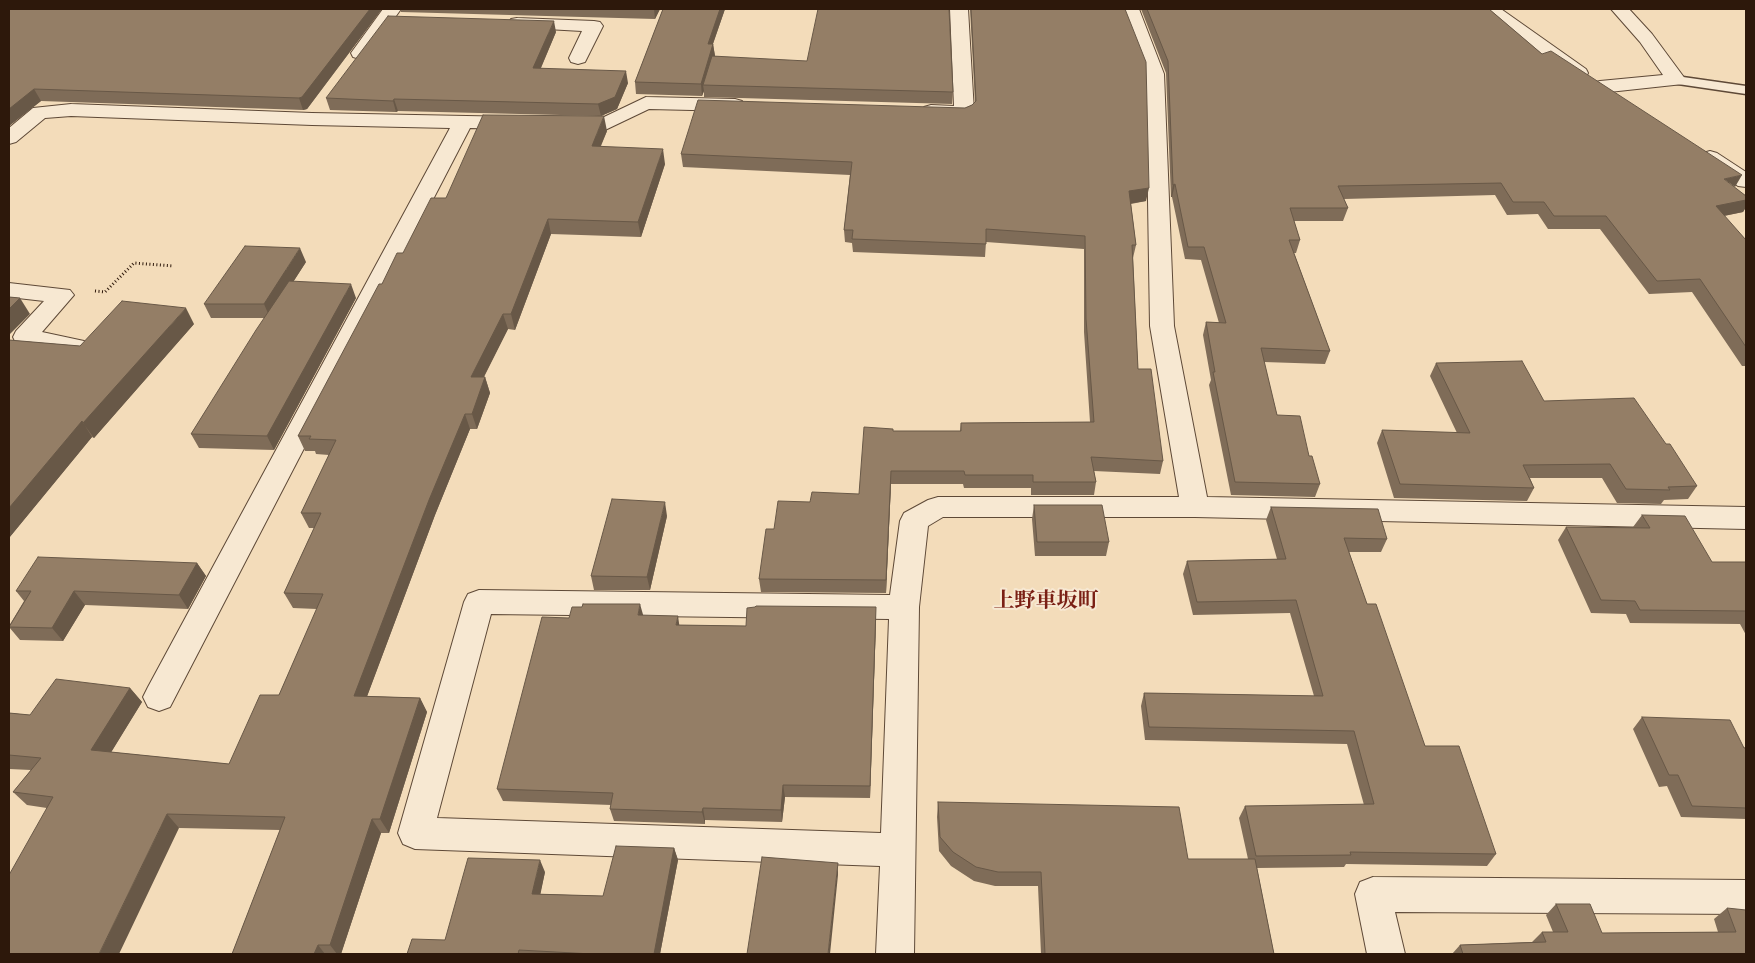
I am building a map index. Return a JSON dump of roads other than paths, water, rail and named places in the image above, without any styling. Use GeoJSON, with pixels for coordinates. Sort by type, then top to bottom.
{"type":"FeatureCollection","features":[{"type":"Feature","properties":{"kind":"street"},"geometry":{"type":"LineString","coordinates":[[914,110],[964,112],[959,9]]}},
{"type":"Feature","properties":{"kind":"street"},"geometry":{"type":"LineString","coordinates":[[1130,9],[1155,74],[1162,326],[1195,508]]}},
{"type":"Feature","properties":{"kind":"street"},"geometry":{"type":"LineString","coordinates":[[1490,9],[1624,103]]}},
{"type":"Feature","properties":{"kind":"street"},"geometry":{"type":"LineString","coordinates":[[1620,9],[1646,38],[1676,80]]}},
{"type":"Feature","properties":{"kind":"street"},"geometry":{"type":"LineString","coordinates":[[351,65],[394,16]]}},
{"type":"Feature","properties":{"kind":"street"},"geometry":{"type":"LineString","coordinates":[[504,23],[594,26],[578,58]]}},
{"type":"Feature","properties":{"kind":"street"},"geometry":{"type":"LineString","coordinates":[[1600,87],[1676,80]]}},
{"type":"Feature","properties":{"kind":"street"},"geometry":{"type":"LineString","coordinates":[[9,138],[40,112],[71,110],[318,111],[463,123],[605,124],[646,103],[755,106]]}},
{"type":"Feature","properties":{"kind":"street"},"geometry":{"type":"LineString","coordinates":[[159,697],[463,123]]}},
{"type":"Feature","properties":{"kind":"street"},"geometry":{"type":"LineString","coordinates":[[1697,150],[1746,181]]}},
{"type":"Feature","properties":{"kind":"street"},"geometry":{"type":"LineString","coordinates":[[9,290],[62,295],[25,337],[75,347]]}},
{"type":"Feature","properties":{"kind":"street"},"geometry":{"type":"LineString","coordinates":[[895,954],[904,607],[914,521],[938,507],[1195,508],[1746,518]]}},
{"type":"Feature","properties":{"kind":"street"},"geometry":{"type":"LineString","coordinates":[[898,850],[415,833],[479,602],[904,607]]}},
{"type":"Feature","properties":{"kind":"street"},"geometry":{"type":"LineString","coordinates":[[1386,954],[1373,894],[1746,897]]}},
{"type":"Feature","properties":{"kind":"lane"},"geometry":{"type":"LineString","coordinates":[[1676,80],[1746,90]]}},
{"type":"Feature","properties":{"kind":"district","name":"上野車坂町"},"geometry":{"type":"Point","coordinates":[1046,603]}}]}
